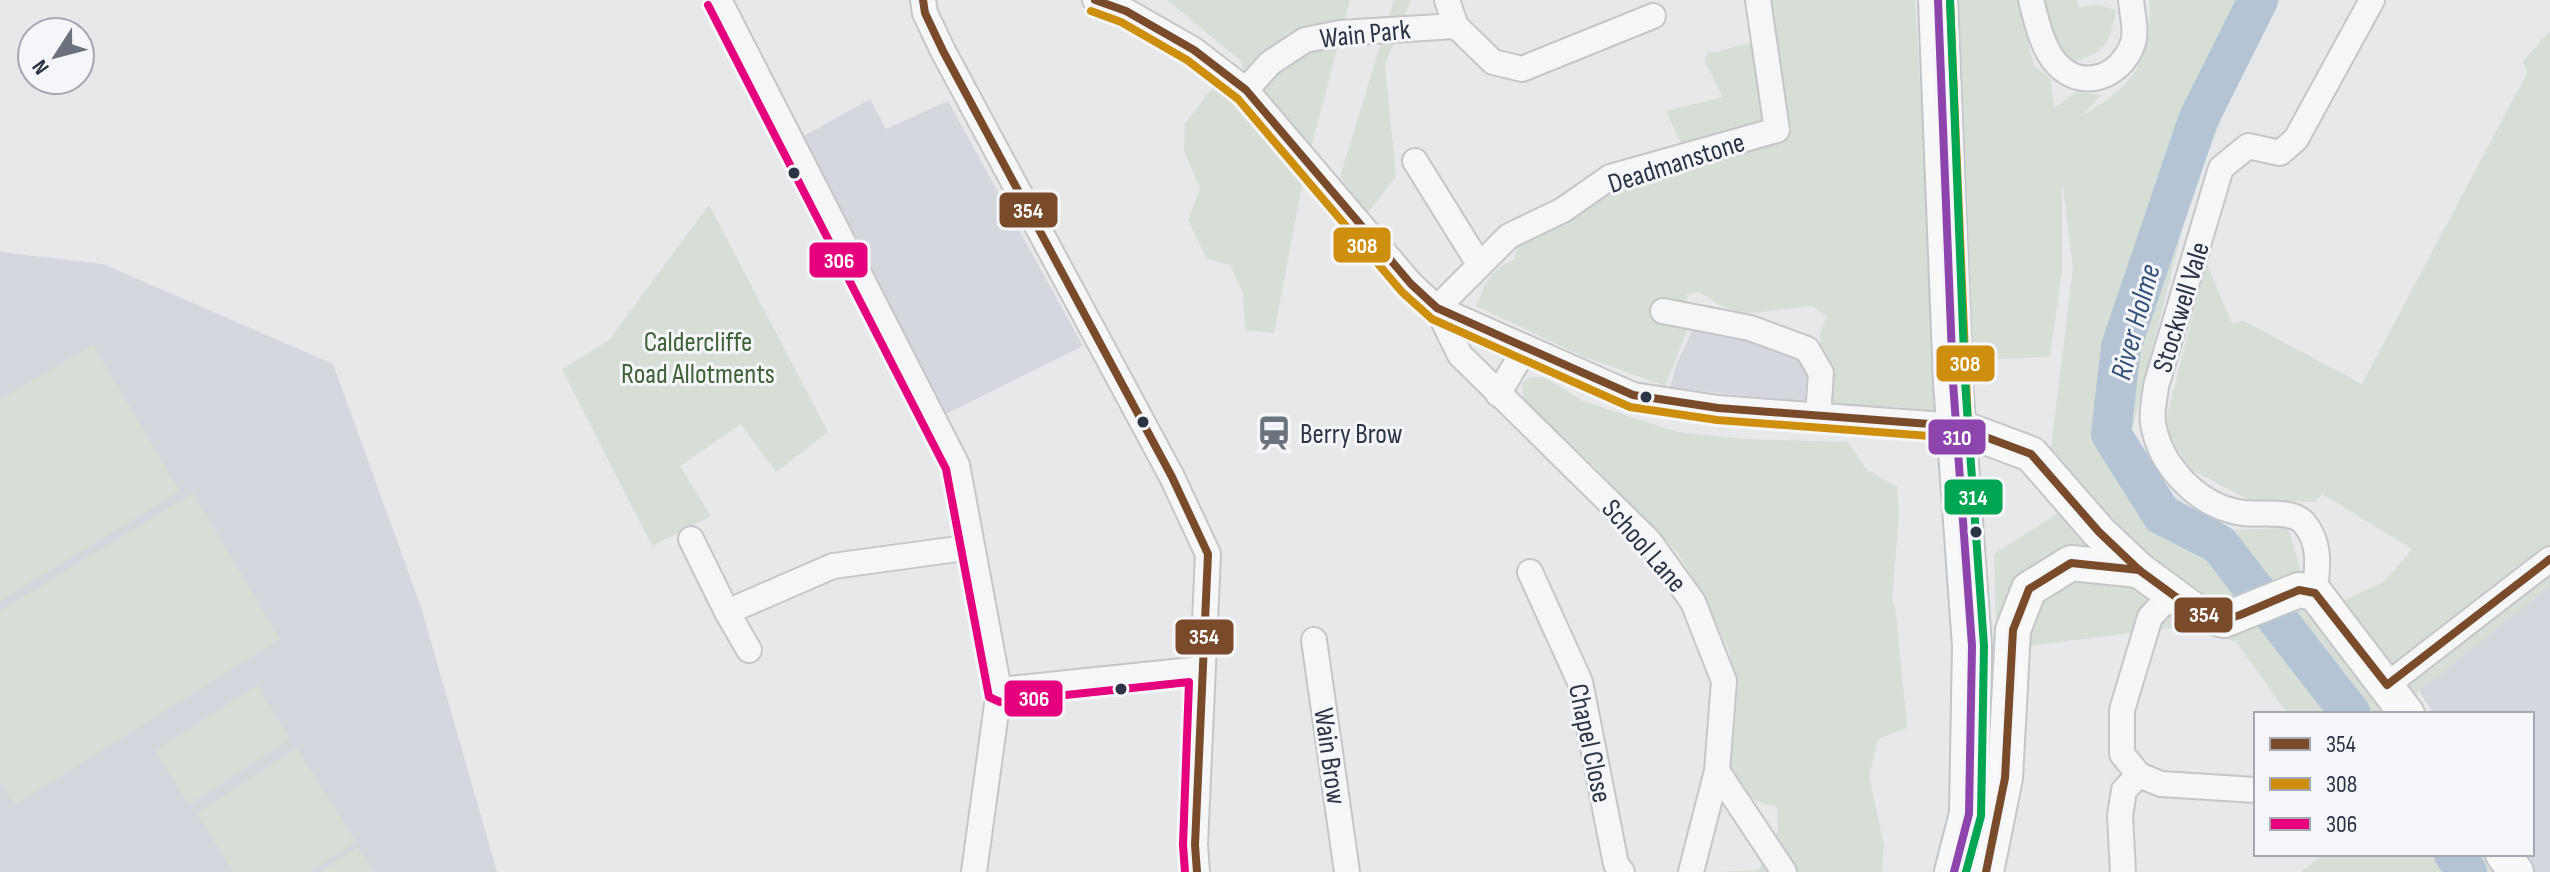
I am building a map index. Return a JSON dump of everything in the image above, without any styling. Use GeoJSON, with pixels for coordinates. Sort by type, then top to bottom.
{"type":"FeatureCollection","features":[{"type":"Feature","properties":{"kind":"main road"},"geometry":{"type":"LineString","coordinates":[[1938,0],[1956,426],[1972,646],[1969,814],[1954,872]]}},
{"type":"Feature","properties":{"kind":"main road"},"geometry":{"type":"LineString","coordinates":[[1956,426],[2032,443],[2099,532],[2139,570],[2195,611],[2224,620],[2301,594],[2387,685],[2406,712]]}},
{"type":"Feature","properties":{"kind":"main road"},"geometry":{"type":"LineString","coordinates":[[1986,872],[2005,778],[2013,630],[2029,589],[2071,563],[2139,570]]}},
{"type":"Feature","properties":{"kind":"street"},"geometry":{"type":"LineString","coordinates":[[719,0],[957,465],[999,690],[974,872]]}},
{"type":"Feature","properties":{"kind":"street"},"geometry":{"type":"LineString","coordinates":[[923,0],[925,13],[950,65],[1172,477],[1208,554],[1195,845],[1197,872]]}},
{"type":"Feature","properties":{"kind":"street"},"geometry":{"type":"LineString","coordinates":[[1095,0],[1128,6],[1194,50],[1246,90],[1411,284],[1437,308],[1633,395],[1718,408],[1956,426]]}},
{"type":"Feature","properties":{"kind":"street","name":"Wain Park"},"geometry":{"type":"LineString","coordinates":[[1447,0],[1456,26],[1493,62],[1522,69],[1653,16]]}},
{"type":"Feature","properties":{"kind":"street","name":"Deadmanstone"},"geometry":{"type":"LineString","coordinates":[[1437,308],[1509,236],[1563,210],[1610,177],[1777,130],[1758,0]]}},
{"type":"Feature","properties":{"kind":"street"},"geometry":{"type":"LineString","coordinates":[[2031,0],[2053,59],[2074,76],[2085,80],[2107,75],[2122,65],[2134,40],[2131,0]]}},
{"type":"Feature","properties":{"kind":"street","name":"Stockwell Vale"},"geometry":{"type":"LineString","coordinates":[[2301,594],[2318,549],[2303,521],[2294,517],[2241,513],[2205,501],[2178,476],[2158,445],[2152,419],[2156,386],[2221,168],[2248,146],[2280,153],[2296,139],[2372,0]]}},
{"type":"Feature","properties":{"kind":"street","name":"Wain Park"},"geometry":{"type":"LineString","coordinates":[[1246,90],[1270,63],[1305,40],[1340,33],[1456,26]]}},
{"type":"Feature","properties":{"kind":"street"},"geometry":{"type":"LineString","coordinates":[[1415,161],[1479,264]]}},
{"type":"Feature","properties":{"kind":"street","name":"School Lane"},"geometry":{"type":"LineString","coordinates":[[1437,308],[1460,355],[1649,541],[1693,602],[1724,681],[1717,771],[1691,872]]}},
{"type":"Feature","properties":{"kind":"street"},"geometry":{"type":"LineString","coordinates":[[1663,311],[1750,328],[1807,349],[1821,373],[1818,416]]}},
{"type":"Feature","properties":{"kind":"street"},"geometry":{"type":"LineString","coordinates":[[1498,394],[1525,349]]}},
{"type":"Feature","properties":{"kind":"street"},"geometry":{"type":"LineString","coordinates":[[691,539],[749,650]]}},
{"type":"Feature","properties":{"kind":"street"},"geometry":{"type":"LineString","coordinates":[[727,612],[833,566],[972,547]]}},
{"type":"Feature","properties":{"kind":"street"},"geometry":{"type":"LineString","coordinates":[[2387,685],[2550,559]]}},
{"type":"Feature","properties":{"kind":"street","name":"Chapel Close"},"geometry":{"type":"LineString","coordinates":[[1530,572],[1580,682],[1616,864],[1622,872]]}},
{"type":"Feature","properties":{"kind":"street"},"geometry":{"type":"LineString","coordinates":[[2172,594],[2150,617],[2122,710],[2122,754],[2139,775],[2161,784],[2254,790]]}},
{"type":"Feature","properties":{"kind":"street","name":"Wain Brow"},"geometry":{"type":"LineString","coordinates":[[1314,640],[1347,872]]}},
{"type":"Feature","properties":{"kind":"street"},"geometry":{"type":"LineString","coordinates":[[999,690],[1202,669]]}},
{"type":"Feature","properties":{"kind":"street"},"geometry":{"type":"LineString","coordinates":[[1717,771],[1784,872]]}},
{"type":"Feature","properties":{"kind":"street"},"geometry":{"type":"LineString","coordinates":[[2123,872],[2120,816],[2124,790],[2139,775]]}},
{"type":"Feature","properties":{"kind":"shaded area"},"geometry":{"type":"Polygon","coordinates":[[[870,99],[886,129],[948,101],[1083,346],[940,417],[795,141],[870,99]]]}},
{"type":"Feature","properties":{"kind":"shaded area"},"geometry":{"type":"Polygon","coordinates":[[[0,252],[103,264],[333,364],[421,607],[497,872],[0,872],[0,252]]]}},
{"type":"Feature","properties":{"kind":"shaded area"},"geometry":{"type":"Polygon","coordinates":[[[1692,331],[1750,335],[1801,354],[1817,376],[1816,403],[1670,388],[1677,363],[1692,331]]]}},
{"type":"Feature","properties":{"kind":"shaded area"},"geometry":{"type":"Polygon","coordinates":[[[2550,586],[2550,872],[2535,872],[2525,856],[2534,856],[2534,712],[2433,712],[2419,691],[2550,586]]]}},
{"type":"Feature","properties":{"kind":"green space"},"geometry":{"type":"Polygon","coordinates":[[[1167,0],[1350,0],[1311,148],[1243,70],[1242,62],[1167,0]]]}},
{"type":"Feature","properties":{"kind":"green space"},"geometry":{"type":"Polygon","coordinates":[[[1394,0],[1411,0],[1385,65],[1396,177],[1367,213],[1340,177],[1394,0]]]}},
{"type":"Feature","properties":{"kind":"green space"},"geometry":{"type":"Polygon","coordinates":[[[1770,0],[1915,0],[1940,412],[1899,407],[1850,409],[1826,403],[1820,332],[1827,316],[1812,306],[1743,314],[1719,305],[1700,292],[1687,294],[1687,331],[1665,386],[1582,356],[1476,306],[1490,278],[1515,259],[1518,242],[1608,190],[1691,165],[1666,111],[1723,97],[1704,60],[1708,52],[1762,39],[1775,14],[1770,0]]]}},
{"type":"Feature","properties":{"kind":"green space"},"geometry":{"type":"Polygon","coordinates":[[[1958,0],[2018,0],[2034,66],[2051,79],[2054,108],[2076,92],[2101,95],[2081,117],[2117,92],[2141,61],[2150,16],[2149,0],[2280,0],[2227,105],[2190,199],[2131,434],[2166,491],[2226,530],[2288,528],[2314,615],[2385,581],[2412,549],[2322,494],[2315,502],[2249,500],[2190,469],[2164,428],[2206,262],[2232,323],[2244,321],[2362,384],[2527,73],[2523,61],[2550,31],[2550,586],[2419,691],[2407,712],[2287,712],[2236,642],[2186,626],[2029,646],[1996,619],[1994,554],[2088,494],[2051,448],[2073,268],[2062,180],[2062,271],[2050,357],[1973,360],[1962,154],[1958,0]]]}},
{"type":"Feature","properties":{"kind":"green space"},"geometry":{"type":"Polygon","coordinates":[[[2041,0],[2077,0],[2079,7],[2097,5],[2116,10],[2105,45],[2073,63],[2057,50],[2048,13],[2041,0]]]}},
{"type":"Feature","properties":{"kind":"green space"},"geometry":{"type":"Polygon","coordinates":[[[1217,82],[1243,105],[1304,175],[1274,333],[1245,330],[1243,293],[1230,265],[1207,259],[1188,220],[1200,188],[1184,151],[1185,123],[1217,82]]]}},
{"type":"Feature","properties":{"kind":"green space","name":"Caldercliffe Road Allotments"},"geometry":{"type":"Polygon","coordinates":[[[709,205],[828,432],[776,472],[741,424],[680,466],[711,516],[652,546],[562,369],[608,341],[709,205]]]}},
{"type":"Feature","properties":{"kind":"green space"},"geometry":{"type":"Polygon","coordinates":[[[93,345],[180,491],[0,601],[0,399],[93,345]]]}},
{"type":"Feature","properties":{"kind":"green space"},"geometry":{"type":"Polygon","coordinates":[[[1530,377],[1544,377],[1583,401],[1677,432],[1743,439],[1848,442],[1866,469],[1897,487],[1899,513],[1892,600],[1896,612],[1907,728],[1878,739],[1869,776],[1884,845],[1882,872],[1718,872],[1759,870],[1778,831],[1777,807],[1754,800],[1742,792],[1730,772],[1738,684],[1728,648],[1696,582],[1676,551],[1593,465],[1524,403],[1522,383],[1530,377]]]}},
{"type":"Feature","properties":{"kind":"green space"},"geometry":{"type":"Polygon","coordinates":[[[193,493],[280,639],[15,805],[0,781],[0,611],[193,493]]]}},
{"type":"Feature","properties":{"kind":"green space"},"geometry":{"type":"Polygon","coordinates":[[[257,685],[290,739],[189,805],[155,751],[257,685]]]}},
{"type":"Feature","properties":{"kind":"green space"},"geometry":{"type":"Polygon","coordinates":[[[297,748],[356,842],[309,872],[233,872],[197,813],[297,748]]]}},
{"type":"Feature","properties":{"kind":"green space"},"geometry":{"type":"Polygon","coordinates":[[[358,847],[374,872],[319,872],[358,847]]]}},
{"type":"Feature","properties":{"kind":"green space"},"geometry":{"type":"Polygon","coordinates":[[[2321,856],[2484,856],[2496,872],[2301,872],[2321,856]]]}},
{"type":"Feature","properties":{"kind":"waterway","name":"River Holme"},"geometry":{"type":"LineString","coordinates":[[2258,0],[2198,120],[2121,347],[2111,434],[2162,515],[2219,544],[2349,712]]}},
{"type":"Feature","properties":{"kind":"waterway","name":"River Holme"},"geometry":{"type":"LineString","coordinates":[[2455,856],[2467,872]]}},
{"type":"Feature","properties":{"kind":"transit line","name":"354"},"geometry":{"type":"LineString","coordinates":[[923,0],[925,13],[943,51],[1172,477],[1208,554],[1195,845],[1197,872]]}},
{"type":"Feature","properties":{"kind":"transit line","name":"354"},"geometry":{"type":"LineString","coordinates":[[1095,0],[1126,11],[1194,50],[1246,90],[1411,284],[1437,308],[1633,395],[1718,408],[1956,426],[2031,454],[2099,532],[2139,570],[2195,611],[2211,618],[2224,620],[2240,615],[2299,590],[2315,593],[2387,685],[2550,559]]}},
{"type":"Feature","properties":{"kind":"transit line","name":"310"},"geometry":{"type":"LineString","coordinates":[[1938,0],[1953,382],[1972,646],[1969,814],[1954,872]]}},
{"type":"Feature","properties":{"kind":"transit line","name":"308"},"geometry":{"type":"LineString","coordinates":[[1091,11],[1121,22],[1187,60],[1238,99],[1402,292],[1432,319],[1630,407],[1717,420],[1956,438],[1965,434],[1968,425],[1950,0]]}},
{"type":"Feature","properties":{"kind":"transit line","name":"314"},"geometry":{"type":"LineString","coordinates":[[1950,0],[1965,381],[1984,646],[1981,816],[1966,872]]}},
{"type":"Feature","properties":{"kind":"transit line","name":"306"},"geometry":{"type":"LineString","coordinates":[[708,5],[946,469],[989,697],[1000,702],[1189,682],[1183,845],[1185,872]]}},
{"type":"Feature","properties":{"kind":"transit line","name":"354"},"geometry":{"type":"LineString","coordinates":[[1986,872],[2005,778],[2013,630],[2029,589],[2071,563],[2139,570]]}},
{"type":"Feature","properties":{"kind":"place","name":"Berry Brow"},"geometry":{"type":"Point","coordinates":[1274,433]}}]}
